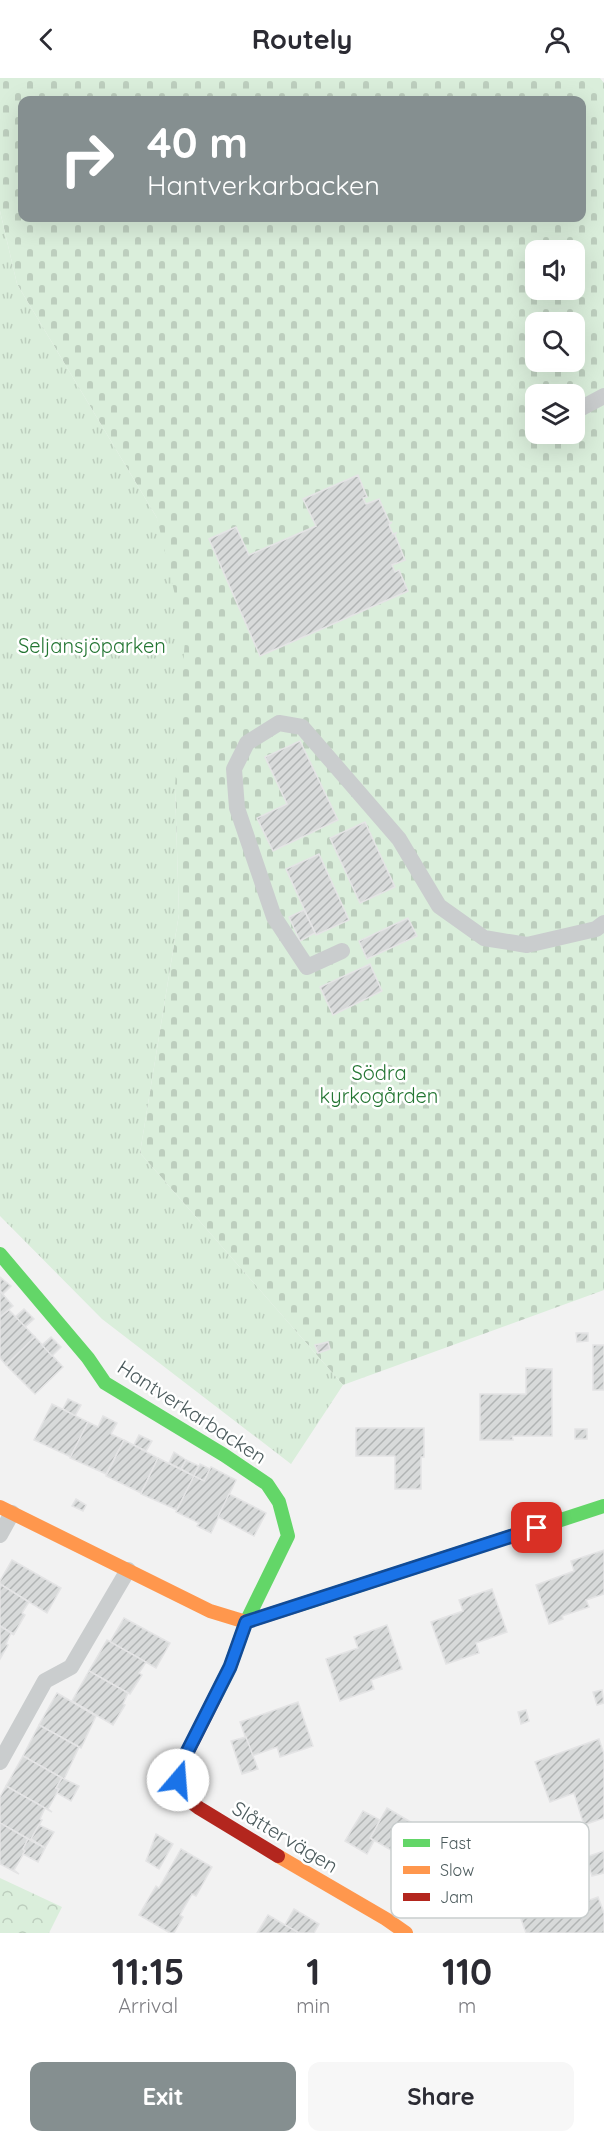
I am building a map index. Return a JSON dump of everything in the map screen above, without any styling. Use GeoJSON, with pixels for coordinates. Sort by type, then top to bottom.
{"type":"FeatureCollection","features":[{"type":"Feature","properties":{"kind":"street","name":"Hantverkarbacken"},"geometry":{"type":"LineString","coordinates":[[0,1254],[88,1358],[105,1383],[224,1455],[267,1484],[279,1502],[288,1536],[246,1622]]}},
{"type":"Feature","properties":{"kind":"street"},"geometry":{"type":"LineString","coordinates":[[6,1510],[210,1611],[246,1622],[604,1506]]}},
{"type":"Feature","properties":{"kind":"street","name":"Slåttervägen"},"geometry":{"type":"LineString","coordinates":[[246,1622],[230,1667],[180,1766],[178,1780],[181,1792],[206,1813],[406,1933]]}},
{"type":"Feature","properties":{"kind":"lane"},"geometry":{"type":"LineString","coordinates":[[585,406],[604,396]]}},
{"type":"Feature","properties":{"kind":"lane"},"geometry":{"type":"LineString","coordinates":[[342,951],[307,967],[274,917],[237,808],[234,769],[247,743],[279,723],[303,727],[399,839],[439,906],[484,938],[527,945],[596,929],[604,922]]}},
{"type":"Feature","properties":{"kind":"lane"},"geometry":{"type":"LineString","coordinates":[[0,1535],[6,1510]]}},
{"type":"Feature","properties":{"kind":"lane"},"geometry":{"type":"LineString","coordinates":[[0,1762],[45,1681],[71,1667],[128,1570]]}},
{"type":"Feature","properties":{"kind":"green space","name":"Södra kyrkogården"},"geometry":{"type":"Polygon","coordinates":[[[0,78],[600,78],[604,83],[604,1290],[343,1385],[140,1153],[179,914],[175,787],[157,518],[17,284],[0,211],[0,78]]]}},
{"type":"Feature","properties":{"kind":"green space","name":"Seljansjöparken"},"geometry":{"type":"Polygon","coordinates":[[[0,211],[17,284],[157,518],[185,638],[175,787],[179,914],[140,1153],[343,1385],[291,1464],[102,1319],[0,1216],[0,211]]]}},
{"type":"Feature","properties":{"kind":"green space"},"geometry":{"type":"Polygon","coordinates":[[[0,1878],[62,1907],[49,1933],[0,1933],[0,1878]]]}},
{"type":"Feature","properties":{"kind":"building"},"geometry":{"type":"Polygon","coordinates":[[[358,475],[367,497],[363,498],[366,504],[379,499],[390,523],[392,522],[389,525],[393,534],[396,533],[405,560],[392,565],[395,572],[399,570],[408,591],[260,656],[209,539],[236,527],[249,555],[316,526],[303,499],[358,475]]]}},
{"type":"Feature","properties":{"kind":"building"},"geometry":{"type":"Polygon","coordinates":[[[300,741],[338,820],[273,851],[257,818],[287,804],[265,757],[300,741]]]}},
{"type":"Feature","properties":{"kind":"building"},"geometry":{"type":"Polygon","coordinates":[[[365,822],[395,887],[360,903],[330,838],[365,822]]]}},
{"type":"Feature","properties":{"kind":"building"},"geometry":{"type":"Polygon","coordinates":[[[319,854],[349,920],[316,935],[286,869],[319,854]]]}},
{"type":"Feature","properties":{"kind":"building"},"geometry":{"type":"Polygon","coordinates":[[[304,910],[315,933],[300,941],[289,917],[304,910]]]}},
{"type":"Feature","properties":{"kind":"building"},"geometry":{"type":"Polygon","coordinates":[[[408,918],[417,936],[367,959],[359,941],[408,918]]]}},
{"type":"Feature","properties":{"kind":"building"},"geometry":{"type":"Polygon","coordinates":[[[370,964],[382,991],[333,1015],[320,987],[370,964]]]}},
{"type":"Feature","properties":{"kind":"building"},"geometry":{"type":"Polygon","coordinates":[[[0,1277],[11,1286],[3,1294],[0,1291],[0,1277]]]}},
{"type":"Feature","properties":{"kind":"building"},"geometry":{"type":"Polygon","coordinates":[[[0,1291],[13,1306],[0,1317],[0,1291]]]}},
{"type":"Feature","properties":{"kind":"building"},"geometry":{"type":"Polygon","coordinates":[[[24,1309],[34,1319],[25,1327],[15,1317],[24,1309]]]}},
{"type":"Feature","properties":{"kind":"building"},"geometry":{"type":"Polygon","coordinates":[[[9,1310],[35,1337],[6,1365],[0,1358],[0,1317],[9,1310]]]}},
{"type":"Feature","properties":{"kind":"building"},"geometry":{"type":"Polygon","coordinates":[[[576,1333],[588,1333],[588,1341],[577,1342],[576,1333]]]}},
{"type":"Feature","properties":{"kind":"building"},"geometry":{"type":"Polygon","coordinates":[[[35,1337],[63,1367],[35,1394],[6,1365],[35,1337]]]}},
{"type":"Feature","properties":{"kind":"building"},"geometry":{"type":"Polygon","coordinates":[[[51,1337],[61,1347],[52,1356],[42,1345],[51,1337]]]}},
{"type":"Feature","properties":{"kind":"building"},"geometry":{"type":"Polygon","coordinates":[[[328,1342],[330,1349],[318,1353],[315,1345],[328,1342]]]}},
{"type":"Feature","properties":{"kind":"building"},"geometry":{"type":"Polygon","coordinates":[[[593,1345],[604,1345],[604,1390],[593,1390],[593,1345]]]}},
{"type":"Feature","properties":{"kind":"building"},"geometry":{"type":"Polygon","coordinates":[[[526,1368],[552,1369],[552,1436],[512,1436],[513,1440],[480,1440],[480,1394],[526,1394],[526,1368]]]}},
{"type":"Feature","properties":{"kind":"building"},"geometry":{"type":"Polygon","coordinates":[[[68,1399],[81,1405],[75,1416],[63,1409],[68,1399]]]}},
{"type":"Feature","properties":{"kind":"building"},"geometry":{"type":"Polygon","coordinates":[[[52,1404],[88,1422],[71,1457],[34,1440],[52,1404]]]}},
{"type":"Feature","properties":{"kind":"building"},"geometry":{"type":"Polygon","coordinates":[[[103,1416],[117,1423],[111,1434],[124,1440],[106,1474],[70,1458],[88,1422],[98,1427],[103,1416]]]}},
{"type":"Feature","properties":{"kind":"building"},"geometry":{"type":"Polygon","coordinates":[[[356,1428],[424,1428],[421,1489],[395,1489],[395,1456],[356,1456],[356,1428]]]}},
{"type":"Feature","properties":{"kind":"building"},"geometry":{"type":"Polygon","coordinates":[[[575,1429],[587,1429],[587,1439],[575,1439],[575,1429]]]}},
{"type":"Feature","properties":{"kind":"building"},"geometry":{"type":"Polygon","coordinates":[[[139,1435],[152,1441],[146,1451],[134,1445],[139,1435]]]}},
{"type":"Feature","properties":{"kind":"building"},"geometry":{"type":"Polygon","coordinates":[[[124,1440],[158,1458],[141,1493],[106,1476],[124,1440]]]}},
{"type":"Feature","properties":{"kind":"building"},"geometry":{"type":"Polygon","coordinates":[[[174,1452],[186,1460],[181,1469],[169,1463],[174,1452]]]}},
{"type":"Feature","properties":{"kind":"building"},"geometry":{"type":"Polygon","coordinates":[[[158,1458],[194,1476],[177,1510],[141,1494],[158,1458]]]}},
{"type":"Feature","properties":{"kind":"building"},"geometry":{"type":"Polygon","coordinates":[[[186,1460],[199,1466],[194,1476],[181,1469],[186,1460]]]}},
{"type":"Feature","properties":{"kind":"building"},"geometry":{"type":"Polygon","coordinates":[[[200,1464],[210,1469],[204,1481],[194,1476],[200,1464]]]}},
{"type":"Feature","properties":{"kind":"building"},"geometry":{"type":"Polygon","coordinates":[[[211,1467],[236,1480],[211,1533],[197,1526],[199,1523],[176,1512],[194,1476],[204,1481],[211,1467]]]}},
{"type":"Feature","properties":{"kind":"building"},"geometry":{"type":"Polygon","coordinates":[[[229,1494],[266,1513],[254,1536],[218,1517],[229,1494]]]}},
{"type":"Feature","properties":{"kind":"building"},"geometry":{"type":"Polygon","coordinates":[[[76,1499],[86,1505],[83,1511],[72,1506],[76,1499]]]}},
{"type":"Feature","properties":{"kind":"building"},"geometry":{"type":"Polygon","coordinates":[[[604,1550],[604,1594],[586,1600],[589,1607],[562,1616],[563,1619],[549,1624],[536,1585],[574,1571],[571,1561],[604,1550]]]}},
{"type":"Feature","properties":{"kind":"building"},"geometry":{"type":"Polygon","coordinates":[[[12,1560],[61,1588],[47,1613],[0,1584],[12,1560]]]}},
{"type":"Feature","properties":{"kind":"building"},"geometry":{"type":"Polygon","coordinates":[[[0,1584],[29,1602],[22,1613],[25,1615],[14,1634],[0,1626],[0,1584]]]}},
{"type":"Feature","properties":{"kind":"building"},"geometry":{"type":"Polygon","coordinates":[[[492,1589],[507,1632],[476,1643],[479,1653],[446,1664],[431,1622],[463,1611],[459,1600],[492,1589]]]}},
{"type":"Feature","properties":{"kind":"building"},"geometry":{"type":"Polygon","coordinates":[[[124,1618],[170,1643],[156,1668],[110,1642],[124,1618]]]}},
{"type":"Feature","properties":{"kind":"building"},"geometry":{"type":"Polygon","coordinates":[[[387,1625],[402,1669],[371,1680],[374,1689],[340,1701],[326,1659],[358,1648],[354,1637],[387,1625]]]}},
{"type":"Feature","properties":{"kind":"building"},"geometry":{"type":"Polygon","coordinates":[[[0,1626],[11,1633],[6,1644],[8,1645],[0,1659],[0,1626]]]}},
{"type":"Feature","properties":{"kind":"building"},"geometry":{"type":"Polygon","coordinates":[[[107,1640],[146,1662],[139,1673],[142,1675],[130,1694],[89,1671],[107,1640]]]}},
{"type":"Feature","properties":{"kind":"building"},"geometry":{"type":"Polygon","coordinates":[[[89,1671],[128,1693],[123,1704],[125,1705],[113,1725],[72,1701],[89,1671]]]}},
{"type":"Feature","properties":{"kind":"building"},"geometry":{"type":"Polygon","coordinates":[[[602,1690],[604,1703],[597,1705],[593,1692],[602,1690]]]}},
{"type":"Feature","properties":{"kind":"building"},"geometry":{"type":"Polygon","coordinates":[[[57,1693],[96,1716],[81,1748],[39,1725],[57,1693]]]}},
{"type":"Feature","properties":{"kind":"building"},"geometry":{"type":"Polygon","coordinates":[[[298,1702],[313,1746],[280,1757],[277,1747],[252,1756],[240,1722],[298,1702]]]}},
{"type":"Feature","properties":{"kind":"building"},"geometry":{"type":"Polygon","coordinates":[[[526,1710],[529,1721],[521,1724],[518,1712],[526,1710]]]}},
{"type":"Feature","properties":{"kind":"building"},"geometry":{"type":"Polygon","coordinates":[[[39,1725],[79,1747],[64,1779],[23,1756],[39,1725]]]}},
{"type":"Feature","properties":{"kind":"building"},"geometry":{"type":"Polygon","coordinates":[[[246,1737],[258,1769],[242,1774],[231,1741],[246,1737]]]}},
{"type":"Feature","properties":{"kind":"building"},"geometry":{"type":"Polygon","coordinates":[[[599,1739],[604,1754],[604,1818],[589,1823],[583,1822],[574,1793],[550,1802],[535,1762],[599,1739]]]}},
{"type":"Feature","properties":{"kind":"building"},"geometry":{"type":"Polygon","coordinates":[[[23,1756],[62,1778],[48,1809],[52,1812],[6,1786],[23,1756]]]}},
{"type":"Feature","properties":{"kind":"building"},"geometry":{"type":"Polygon","coordinates":[[[62,1778],[79,1786],[71,1801],[57,1793],[59,1789],[56,1788],[62,1778]]]}},
{"type":"Feature","properties":{"kind":"building"},"geometry":{"type":"Polygon","coordinates":[[[6,1786],[45,1808],[40,1819],[42,1820],[31,1839],[36,1843],[0,1823],[0,1797],[6,1786]]]}},
{"type":"Feature","properties":{"kind":"building"},"geometry":{"type":"Polygon","coordinates":[[[387,1808],[411,1822],[391,1822],[391,1850],[370,1838],[387,1808]]]}},
{"type":"Feature","properties":{"kind":"building"},"geometry":{"type":"Polygon","coordinates":[[[363,1811],[380,1820],[370,1838],[374,1841],[367,1854],[345,1841],[363,1811]]]}},
{"type":"Feature","properties":{"kind":"building"},"geometry":{"type":"Polygon","coordinates":[[[0,1823],[28,1839],[23,1849],[25,1851],[14,1870],[19,1874],[0,1864],[0,1823]]]}},
{"type":"Feature","properties":{"kind":"building"},"geometry":{"type":"Polygon","coordinates":[[[39,1825],[54,1832],[45,1848],[31,1839],[39,1825]]]}},
{"type":"Feature","properties":{"kind":"building"},"geometry":{"type":"Polygon","coordinates":[[[156,1834],[173,1844],[159,1869],[146,1861],[156,1834]]]}},
{"type":"Feature","properties":{"kind":"building"},"geometry":{"type":"Polygon","coordinates":[[[28,1839],[45,1848],[38,1862],[23,1854],[28,1839]]]}},
{"type":"Feature","properties":{"kind":"building"},"geometry":{"type":"Polygon","coordinates":[[[181,1849],[212,1867],[196,1896],[192,1894],[180,1915],[183,1917],[174,1933],[170,1933],[139,1915],[156,1886],[159,1888],[181,1849]]]}},
{"type":"Feature","properties":{"kind":"building"},"geometry":{"type":"Polygon","coordinates":[[[604,1851],[604,1873],[592,1876],[589,1856],[604,1851]]]}},
{"type":"Feature","properties":{"kind":"building"},"geometry":{"type":"Polygon","coordinates":[[[598,1897],[604,1913],[604,1933],[526,1933],[521,1918],[589,1918],[589,1900],[598,1897]]]}},
{"type":"Feature","properties":{"kind":"building"},"geometry":{"type":"Polygon","coordinates":[[[294,1909],[319,1924],[314,1933],[299,1933],[285,1925],[294,1909]]]}},
{"type":"Feature","properties":{"kind":"building"},"geometry":{"type":"Polygon","coordinates":[[[268,1915],[285,1925],[299,1933],[257,1933],[268,1915]]]}},
{"type":"Feature","properties":{"kind":"traffic: fast"},"geometry":{"type":"LineString","coordinates":[[0,1254],[88,1358],[105,1383],[224,1455],[267,1484],[279,1502],[288,1536],[246,1622],[230,1667],[215,1697]]}},
{"type":"Feature","properties":{"kind":"traffic: fast"},"geometry":{"type":"LineString","coordinates":[[302,1604],[604,1506]]}},
{"type":"Feature","properties":{"kind":"traffic: slow"},"geometry":{"type":"LineString","coordinates":[[0,1507],[210,1611],[246,1622],[302,1604]]}},
{"type":"Feature","properties":{"kind":"traffic: slow"},"geometry":{"type":"LineString","coordinates":[[278,1856],[406,1933]]}},
{"type":"Feature","properties":{"kind":"traffic: jam"},"geometry":{"type":"LineString","coordinates":[[215,1697],[181,1767],[180,1784],[183,1792],[199,1808],[278,1856]]}},
{"type":"Feature","properties":{"kind":"route"},"geometry":{"type":"LineString","coordinates":[[178,1780],[180,1766],[230,1667],[246,1622],[537,1528]]}}]}
